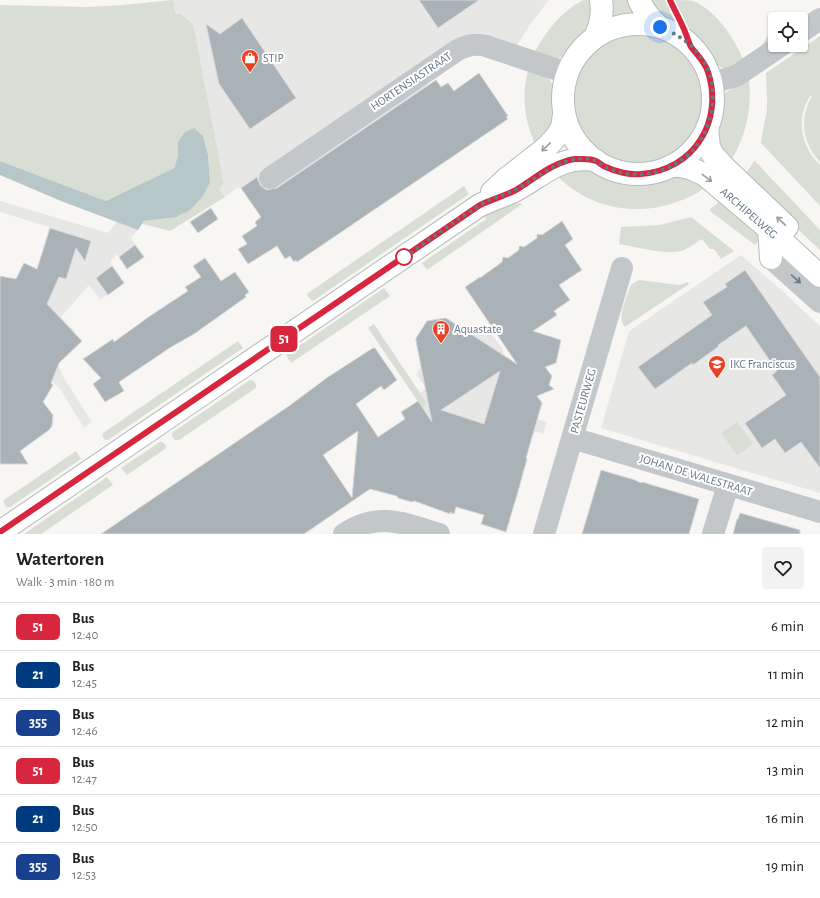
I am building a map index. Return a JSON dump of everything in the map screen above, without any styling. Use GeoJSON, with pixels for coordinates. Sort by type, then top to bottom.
{"type":"FeatureCollection","features":[{"type":"Feature","properties":{"kind":"main road"},"geometry":{"type":"LineString","coordinates":[[595,37],[600,28],[602,0]]}},
{"type":"Feature","properties":{"kind":"main road"},"geometry":{"type":"LineString","coordinates":[[639,0],[652,21],[660,27]]}},
{"type":"Feature","properties":{"kind":"main road"},"geometry":{"type":"LineString","coordinates":[[635,24],[660,27],[671,31],[686,41],[698,54],[708,70],[713,106],[709,123],[701,140],[690,154],[671,166],[658,171],[640,174],[622,173],[605,167],[589,157],[577,144],[568,128],[564,115],[562,92],[567,73],[574,58],[586,44],[600,33],[617,26],[635,24]]}},
{"type":"Feature","properties":{"kind":"main road"},"geometry":{"type":"LineString","coordinates":[[480,205],[506,179],[546,147],[557,136],[562,127],[564,115]]}},
{"type":"Feature","properties":{"kind":"main road","name":"ARCHIPELWEG"},"geometry":{"type":"LineString","coordinates":[[707,128],[709,147],[723,166],[820,258]]}},
{"type":"Feature","properties":{"kind":"main road"},"geometry":{"type":"LineString","coordinates":[[0,532],[480,205],[514,190],[562,162],[584,159],[595,160]]}},
{"type":"Feature","properties":{"kind":"main road","name":"ARCHIPELWEG"},"geometry":{"type":"LineString","coordinates":[[671,166],[690,168],[705,175],[820,276]]}},
{"type":"Feature","properties":{"kind":"main road"},"geometry":{"type":"LineString","coordinates":[[768,229],[771,258]]}},
{"type":"Feature","properties":{"kind":"street"},"geometry":{"type":"LineString","coordinates":[[808,27],[820,19]]}},
{"type":"Feature","properties":{"kind":"street","name":"HORTENSIASTRAAT"},"geometry":{"type":"LineString","coordinates":[[270,178],[467,45],[477,44],[486,46],[567,73]]}},
{"type":"Feature","properties":{"kind":"street"},"geometry":{"type":"LineString","coordinates":[[711,83],[723,81],[736,76],[772,52]]}},
{"type":"Feature","properties":{"kind":"street","name":"ARCHIPELWEG"},"geometry":{"type":"LineString","coordinates":[[771,258],[820,302]]}},
{"type":"Feature","properties":{"kind":"street","name":"PASTEURWEG"},"geometry":{"type":"LineString","coordinates":[[544,534],[622,268]]}},
{"type":"Feature","properties":{"kind":"street","name":"JOHAN DE WALESTRAAT"},"geometry":{"type":"LineString","coordinates":[[572,438],[820,512]]}},
{"type":"Feature","properties":{"kind":"street"},"geometry":{"type":"LineString","coordinates":[[713,534],[728,485]]}},
{"type":"Feature","properties":{"kind":"street"},"geometry":{"type":"LineString","coordinates":[[344,534],[363,523],[376,521],[391,521],[406,524],[439,534]]}},
{"type":"Feature","properties":{"kind":"shaded area"},"geometry":{"type":"Polygon","coordinates":[[[173,0],[549,0],[531,23],[516,47],[486,36],[416,69],[436,97],[276,207],[265,189],[249,200],[241,188],[238,187],[225,197],[219,189],[224,184],[214,137],[173,0]]]}},
{"type":"Feature","properties":{"kind":"shaded area"},"geometry":{"type":"Polygon","coordinates":[[[173,0],[176,14],[181,14],[193,24],[224,184],[219,189],[225,197],[170,231],[143,224],[144,221],[161,219],[203,196],[210,183],[208,155],[203,136],[178,142],[178,156],[174,168],[106,201],[0,161],[0,5],[87,7],[173,0]]]}},
{"type":"Feature","properties":{"kind":"shaded area"},"geometry":{"type":"Polygon","coordinates":[[[583,0],[595,0],[596,3],[585,36],[569,53],[557,59],[534,53],[544,37],[561,16],[583,0]]]}},
{"type":"Feature","properties":{"kind":"shaded area"},"geometry":{"type":"Polygon","coordinates":[[[608,0],[632,0],[636,16],[615,20],[608,0]]]}},
{"type":"Feature","properties":{"kind":"shaded area"},"geometry":{"type":"Polygon","coordinates":[[[646,0],[665,0],[677,26],[669,23],[646,0]]]}},
{"type":"Feature","properties":{"kind":"shaded area"},"geometry":{"type":"Polygon","coordinates":[[[675,0],[693,1],[710,11],[724,26],[744,61],[728,68],[723,68],[716,65],[695,39],[675,0]]]}},
{"type":"Feature","properties":{"kind":"shaded area"},"geometry":{"type":"Polygon","coordinates":[[[638,30],[664,35],[686,50],[701,72],[706,98],[701,124],[686,146],[664,161],[638,166],[612,161],[590,146],[575,124],[570,98],[575,72],[590,50],[612,35],[638,30]]]}},
{"type":"Feature","properties":{"kind":"shaded area"},"geometry":{"type":"Polygon","coordinates":[[[768,35],[768,44],[759,50],[768,35]]]}},
{"type":"Feature","properties":{"kind":"shaded area"},"geometry":{"type":"Polygon","coordinates":[[[820,36],[820,162],[809,147],[804,130],[805,113],[812,96],[811,95],[803,113],[802,132],[808,150],[820,165],[820,206],[761,143],[767,109],[766,73],[797,52],[808,52],[808,44],[820,36]]]}},
{"type":"Feature","properties":{"kind":"shaded area"},"geometry":{"type":"Polygon","coordinates":[[[528,71],[548,78],[554,86],[556,92],[556,122],[536,146],[529,128],[525,109],[525,90],[528,71]]]}},
{"type":"Feature","properties":{"kind":"shaded area"},"geometry":{"type":"Polygon","coordinates":[[[747,78],[749,79],[750,102],[744,133],[729,164],[723,159],[715,125],[719,103],[725,93],[747,78]]]}},
{"type":"Feature","properties":{"kind":"shaded area"},"geometry":{"type":"Polygon","coordinates":[[[194,128],[203,136],[208,155],[210,183],[203,196],[190,210],[176,217],[144,221],[138,230],[61,201],[0,175],[0,161],[106,201],[174,168],[178,156],[178,142],[185,132],[194,128]]]}},
{"type":"Feature","properties":{"kind":"shaded area"},"geometry":{"type":"Polygon","coordinates":[[[754,161],[820,230],[820,250],[743,178],[754,161]]]}},
{"type":"Feature","properties":{"kind":"shaded area"},"geometry":{"type":"Polygon","coordinates":[[[594,169],[615,177],[634,180],[649,180],[678,173],[708,186],[689,197],[669,205],[629,209],[609,206],[590,199],[572,188],[555,174],[555,172],[594,169]]]}},
{"type":"Feature","properties":{"kind":"shaded area"},"geometry":{"type":"Polygon","coordinates":[[[464,186],[469,194],[313,301],[307,295],[308,293],[464,186]]]}},
{"type":"Feature","properties":{"kind":"shaded area"},"geometry":{"type":"Polygon","coordinates":[[[723,199],[762,237],[755,245],[710,211],[710,209],[723,199]]]}},
{"type":"Feature","properties":{"kind":"shaded area"},"geometry":{"type":"Polygon","coordinates":[[[0,201],[108,233],[117,222],[138,230],[131,238],[145,257],[127,269],[117,254],[110,262],[125,283],[100,300],[89,285],[61,317],[74,331],[59,344],[58,364],[62,375],[92,422],[84,428],[59,387],[42,376],[0,314],[42,274],[50,248],[44,246],[49,227],[0,212],[0,201]]]}},
{"type":"Feature","properties":{"kind":"shaded area"},"geometry":{"type":"Polygon","coordinates":[[[520,203],[522,204],[427,270],[422,263],[486,219],[483,214],[495,207],[520,203]]]}},
{"type":"Feature","properties":{"kind":"shaded area"},"geometry":{"type":"Polygon","coordinates":[[[691,217],[734,251],[721,259],[714,249],[710,249],[702,239],[684,250],[677,252],[660,252],[619,244],[621,227],[660,225],[691,217]]]}},
{"type":"Feature","properties":{"kind":"shaded area","name":"IKC Franciscus"},"geometry":{"type":"Polygon","coordinates":[[[741,255],[820,326],[820,493],[601,428],[629,331],[741,255]]]}},
{"type":"Feature","properties":{"kind":"shaded area"},"geometry":{"type":"Polygon","coordinates":[[[639,280],[679,285],[688,282],[689,284],[625,327],[622,319],[622,313],[625,302],[630,287],[639,280]]]}},
{"type":"Feature","properties":{"kind":"shaded area"},"geometry":{"type":"Polygon","coordinates":[[[384,288],[390,296],[291,363],[286,355],[384,288]]]}},
{"type":"Feature","properties":{"kind":"shaded area"},"geometry":{"type":"Polygon","coordinates":[[[374,324],[426,402],[423,409],[368,328],[374,324]]]}},
{"type":"Feature","properties":{"kind":"shaded area"},"geometry":{"type":"Polygon","coordinates":[[[487,328],[502,348],[504,355],[490,405],[547,422],[543,434],[486,416],[472,465],[408,429],[423,409],[426,402],[420,393],[426,388],[416,374],[423,364],[466,335],[482,331],[487,328]]]}},
{"type":"Feature","properties":{"kind":"shaded area"},"geometry":{"type":"Polygon","coordinates":[[[238,341],[243,348],[108,440],[105,440],[102,436],[103,433],[238,341]]]}},
{"type":"Feature","properties":{"kind":"shaded area"},"geometry":{"type":"Polygon","coordinates":[[[250,380],[256,384],[256,388],[179,440],[175,440],[172,436],[173,432],[250,380]]]}},
{"type":"Feature","properties":{"kind":"shaded area"},"geometry":{"type":"Polygon","coordinates":[[[737,422],[753,444],[737,455],[721,433],[737,422]]]}},
{"type":"Feature","properties":{"kind":"shaded area"},"geometry":{"type":"Polygon","coordinates":[[[160,442],[163,442],[166,446],[165,449],[127,475],[121,468],[160,442]]]}},
{"type":"Feature","properties":{"kind":"shaded area"},"geometry":{"type":"Polygon","coordinates":[[[76,451],[81,459],[10,507],[6,507],[4,500],[76,451]]]}},
{"type":"Feature","properties":{"kind":"shaded area"},"geometry":{"type":"Polygon","coordinates":[[[107,477],[113,485],[41,534],[24,534],[107,477]]]}},
{"type":"Feature","properties":{"kind":"building"},"geometry":{"type":"Polygon","coordinates":[[[419,0],[479,0],[438,28],[419,0]]]}},
{"type":"Feature","properties":{"kind":"building"},"geometry":{"type":"Polygon","coordinates":[[[242,18],[296,98],[250,129],[219,84],[206,24],[220,34],[242,18]]]}},
{"type":"Feature","properties":{"kind":"building"},"geometry":{"type":"Polygon","coordinates":[[[479,73],[508,116],[506,117],[508,119],[297,262],[296,260],[294,262],[290,256],[285,259],[277,246],[248,264],[238,249],[247,244],[242,236],[257,226],[255,222],[261,217],[241,188],[257,177],[260,185],[266,190],[277,188],[436,80],[441,87],[448,83],[454,91],[479,73]]]}},
{"type":"Feature","properties":{"kind":"building"},"geometry":{"type":"Polygon","coordinates":[[[211,208],[218,219],[198,233],[190,222],[211,208]]]}},
{"type":"Feature","properties":{"kind":"building"},"geometry":{"type":"Polygon","coordinates":[[[562,221],[573,239],[565,245],[582,270],[559,285],[570,300],[554,311],[557,315],[533,331],[561,340],[556,363],[545,367],[552,376],[549,385],[554,389],[537,396],[542,403],[506,532],[481,524],[484,515],[456,507],[454,514],[450,512],[450,514],[414,501],[412,502],[398,498],[397,496],[370,489],[304,534],[101,534],[289,406],[328,377],[373,348],[375,348],[397,380],[384,390],[381,386],[356,404],[378,437],[405,419],[401,412],[418,401],[432,422],[416,338],[427,321],[446,318],[517,364],[465,287],[502,262],[503,257],[508,258],[519,250],[519,246],[524,247],[537,238],[537,234],[542,235],[562,221]],[[500,371],[441,410],[484,424],[500,371]],[[358,431],[323,455],[352,498],[358,431]]]}},
{"type":"Feature","properties":{"kind":"building"},"geometry":{"type":"Polygon","coordinates":[[[50,228],[91,241],[85,261],[76,248],[66,279],[59,277],[47,304],[82,341],[59,363],[51,383],[53,385],[43,402],[53,415],[52,426],[49,430],[20,451],[28,464],[0,464],[0,276],[16,279],[24,263],[37,269],[50,228]]]}},
{"type":"Feature","properties":{"kind":"building"},"geometry":{"type":"Polygon","coordinates":[[[135,245],[144,257],[127,269],[119,257],[135,245]]]}},
{"type":"Feature","properties":{"kind":"building"},"geometry":{"type":"Polygon","coordinates":[[[205,258],[221,281],[235,272],[249,292],[245,295],[246,297],[194,334],[171,347],[119,382],[124,391],[105,402],[93,384],[101,378],[83,359],[113,339],[114,342],[188,291],[185,287],[201,277],[193,266],[205,258]]]}},
{"type":"Feature","properties":{"kind":"building"},"geometry":{"type":"Polygon","coordinates":[[[112,266],[124,283],[108,295],[96,278],[112,266]]]}},
{"type":"Feature","properties":{"kind":"building"},"geometry":{"type":"Polygon","coordinates":[[[745,270],[820,377],[820,468],[801,442],[785,453],[775,439],[762,448],[745,423],[786,395],[772,375],[777,371],[746,326],[718,345],[719,346],[693,365],[692,363],[655,389],[638,367],[712,315],[703,302],[727,287],[725,284],[745,270]]]}},
{"type":"Feature","properties":{"kind":"building"},"geometry":{"type":"Polygon","coordinates":[[[601,470],[699,499],[689,534],[582,534],[601,470]]]}},
{"type":"Feature","properties":{"kind":"building"},"geometry":{"type":"Polygon","coordinates":[[[740,513],[800,530],[800,534],[733,534],[740,513]]]}},
{"type":"Feature","properties":{"kind":"bus line","name":"51"},"geometry":{"type":"LineString","coordinates":[[0,532],[480,205],[514,190],[562,162],[584,159],[595,160],[605,167],[622,173],[640,174],[658,171],[675,164],[690,154],[701,140],[709,123],[713,106],[712,88],[708,70],[691,46],[670,0]]}},
{"type":"Feature","properties":{"kind":"place","name":"STIP"},"geometry":{"type":"Point","coordinates":[250,73]}},
{"type":"Feature","properties":{"kind":"place","name":"Aquastate"},"geometry":{"type":"Point","coordinates":[441,344]}},
{"type":"Feature","properties":{"kind":"place","name":"IKC Franciscus"},"geometry":{"type":"Point","coordinates":[717,379]}},
{"type":"Feature","properties":{"kind":"route"},"geometry":{"type":"LineString","coordinates":[[404,257],[399,261],[480,205],[514,190],[562,162],[584,159],[595,160],[605,167],[622,173],[640,174],[658,171],[675,164],[690,154],[701,140],[709,123],[713,106],[712,88],[708,70],[698,54],[686,41],[671,31],[660,27]]}}]}
